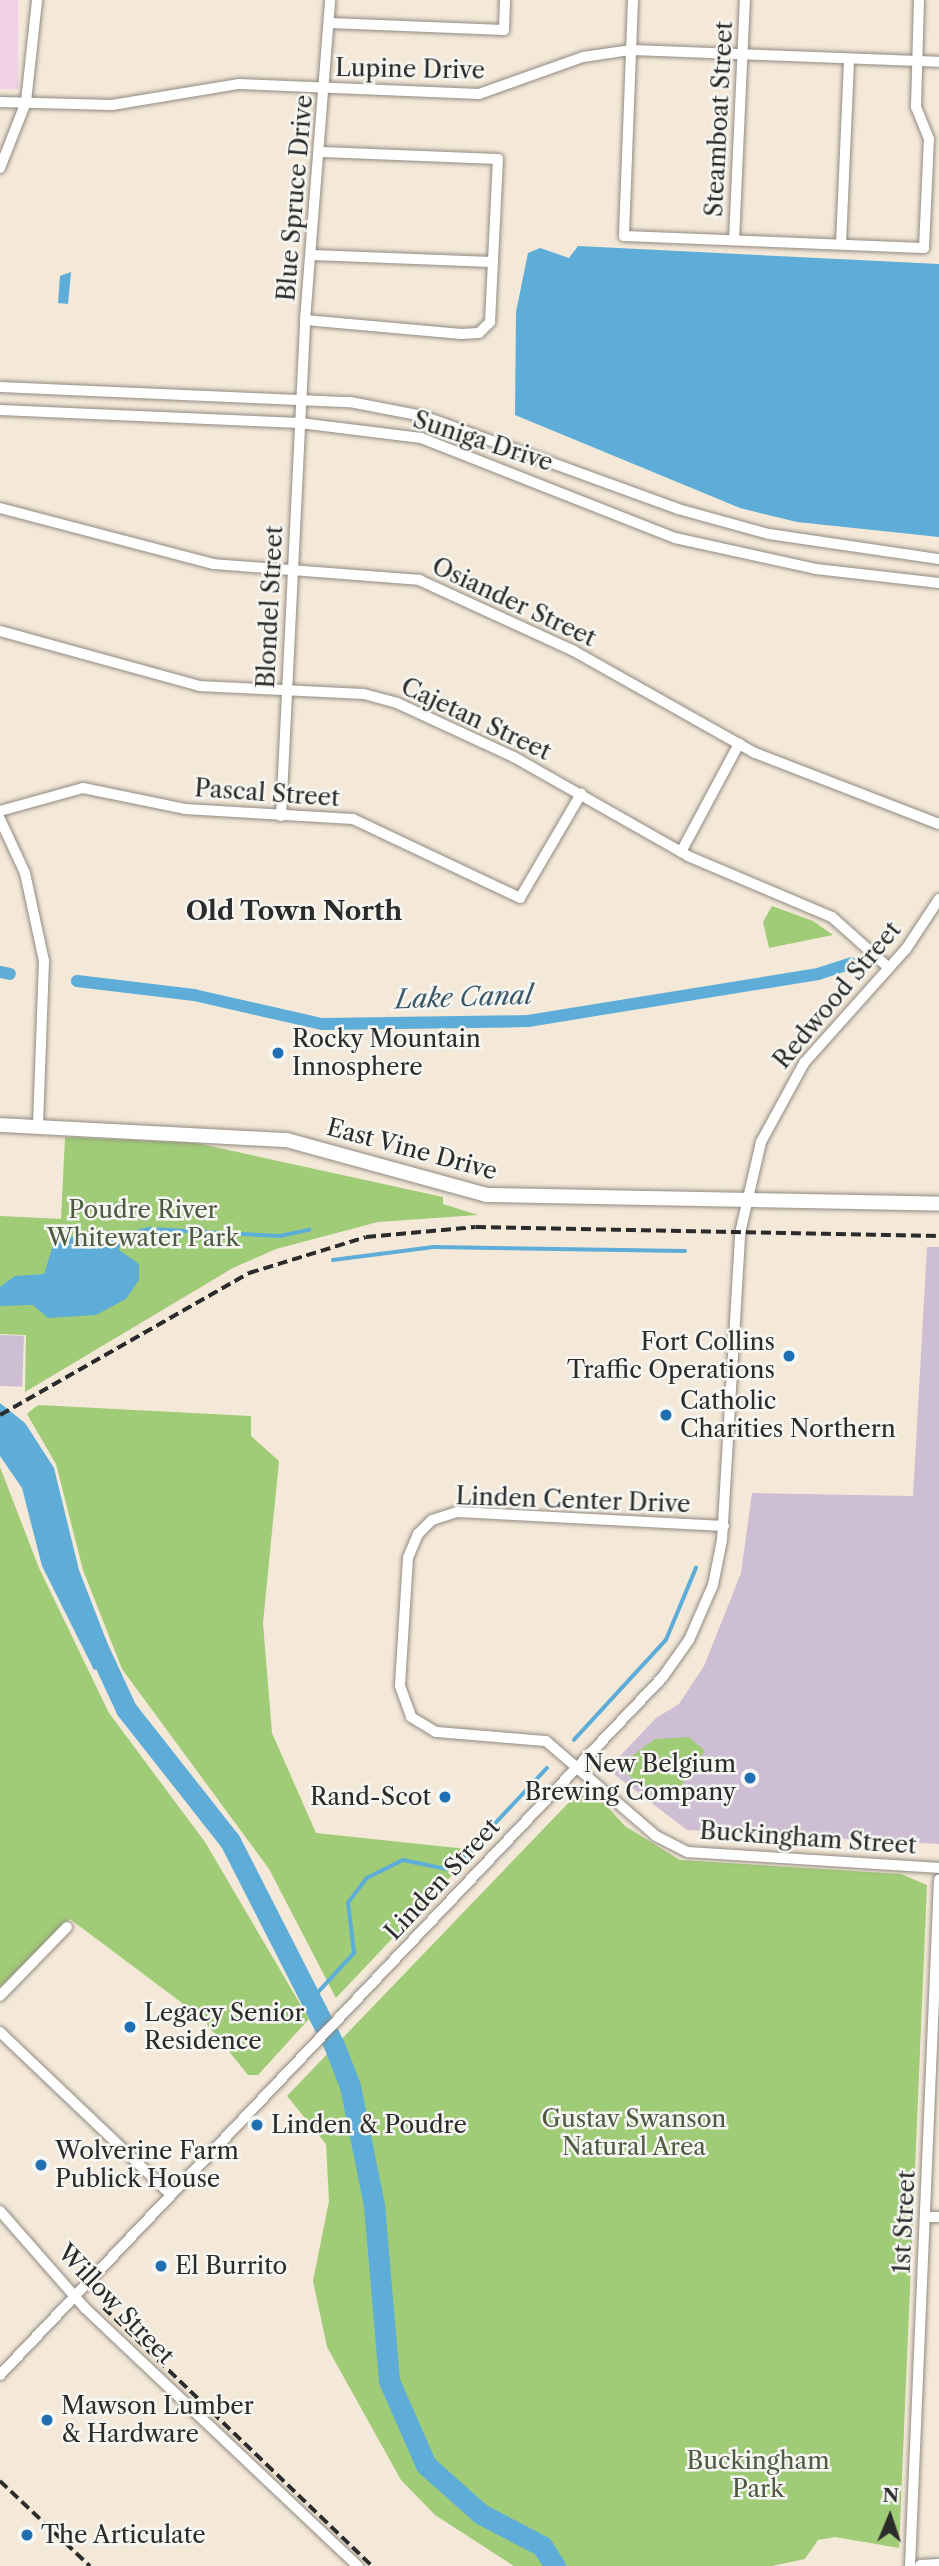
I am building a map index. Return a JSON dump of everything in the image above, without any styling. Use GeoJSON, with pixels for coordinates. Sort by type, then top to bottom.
{"type":"FeatureCollection","features":[{"type":"Feature","properties":{"kind":"main road","name":"East Vine Drive"},"geometry":{"type":"LineString","coordinates":[[0,1125],[287,1140],[486,1195],[939,1204]]}},
{"type":"Feature","properties":{"kind":"street"},"geometry":{"type":"LineString","coordinates":[[0,167],[26,102],[37,0]]}},
{"type":"Feature","properties":{"kind":"street","name":"Blue Spruce Drive"},"geometry":{"type":"LineString","coordinates":[[301,400],[305,320],[327,88],[330,0]]}},
{"type":"Feature","properties":{"kind":"street"},"geometry":{"type":"LineString","coordinates":[[330,23],[503,30],[505,0]]}},
{"type":"Feature","properties":{"kind":"street"},"geometry":{"type":"LineString","coordinates":[[633,0],[624,236],[925,248],[929,139],[916,107],[919,0]]}},
{"type":"Feature","properties":{"kind":"street","name":"Steamboat Street"},"geometry":{"type":"LineString","coordinates":[[734,240],[745,0]]}},
{"type":"Feature","properties":{"kind":"street","name":"Lupine Drive"},"geometry":{"type":"LineString","coordinates":[[0,102],[112,104],[209,85],[497,92],[583,57],[631,50],[939,62]]}},
{"type":"Feature","properties":{"kind":"street"},"geometry":{"type":"LineString","coordinates":[[841,244],[849,59]]}},
{"type":"Feature","properties":{"kind":"street"},"geometry":{"type":"LineString","coordinates":[[305,320],[461,334],[479,332],[490,321],[498,159],[321,152]]}},
{"type":"Feature","properties":{"kind":"street"},"geometry":{"type":"LineString","coordinates":[[311,255],[493,262]]}},
{"type":"Feature","properties":{"kind":"street","name":"Suniga Drive"},"geometry":{"type":"LineString","coordinates":[[0,387],[301,400],[423,416],[678,509],[769,534],[939,559]]}},
{"type":"Feature","properties":{"kind":"street","name":"Blondel Street"},"geometry":{"type":"LineString","coordinates":[[281,816],[301,400]]}},
{"type":"Feature","properties":{"kind":"street","name":"Suniga Drive"},"geometry":{"type":"LineString","coordinates":[[0,410],[300,423],[421,438],[675,538],[750,557],[939,583]]}},
{"type":"Feature","properties":{"kind":"street","name":"Osiander Street"},"geometry":{"type":"LineString","coordinates":[[0,508],[213,564],[419,580],[575,651],[739,744],[939,824]]}},
{"type":"Feature","properties":{"kind":"street","name":"Cajetan Street"},"geometry":{"type":"LineString","coordinates":[[0,631],[199,686],[383,698],[581,794],[681,852],[832,917],[889,968]]}},
{"type":"Feature","properties":{"kind":"street"},"geometry":{"type":"LineString","coordinates":[[681,852],[739,744]]}},
{"type":"Feature","properties":{"kind":"street","name":"Pascal Street"},"geometry":{"type":"LineString","coordinates":[[0,811],[83,788],[185,809],[367,823],[520,898],[581,794]]}},
{"type":"Feature","properties":{"kind":"street"},"geometry":{"type":"LineString","coordinates":[[0,819],[25,873],[44,961],[38,1127]]}},
{"type":"Feature","properties":{"kind":"street","name":"Redwood Street"},"geometry":{"type":"LineString","coordinates":[[746,1201],[783,1093],[889,968],[939,899]]}},
{"type":"Feature","properties":{"kind":"street","name":"Linden Street"},"geometry":{"type":"LineString","coordinates":[[0,2375],[579,1765],[689,1640],[713,1585],[724,1526],[746,1201]]}},
{"type":"Feature","properties":{"kind":"street","name":"Linden Center Drive"},"geometry":{"type":"LineString","coordinates":[[579,1765],[546,1741],[436,1732],[411,1717],[400,1686],[408,1558],[418,1534],[457,1512],[724,1526]]}},
{"type":"Feature","properties":{"kind":"street","name":"Buckingham Street"},"geometry":{"type":"LineString","coordinates":[[579,1765],[656,1836],[688,1852],[939,1868]]}},
{"type":"Feature","properties":{"kind":"street","name":"1st Street"},"geometry":{"type":"LineString","coordinates":[[910,2566],[939,1880]]}},
{"type":"Feature","properties":{"kind":"street"},"geometry":{"type":"LineString","coordinates":[[0,1996],[67,1927]]}},
{"type":"Feature","properties":{"kind":"street"},"geometry":{"type":"LineString","coordinates":[[0,2032],[171,2195]]}},
{"type":"Feature","properties":{"kind":"street","name":"Willow Street"},"geometry":{"type":"LineString","coordinates":[[0,2211],[75,2296],[358,2566]]}},
{"type":"Feature","properties":{"kind":"street"},"geometry":{"type":"LineString","coordinates":[[926,2217],[939,2217]]}},
{"type":"Feature","properties":{"kind":"street"},"geometry":{"type":"LineString","coordinates":[[921,2566],[939,2565]]}},
{"type":"Feature","properties":{"kind":"shaded area"},"geometry":{"type":"Polygon","coordinates":[[[0,0],[18,0],[18,89],[0,89],[0,0]]]}},
{"type":"Feature","properties":{"kind":"shaded area"},"geometry":{"type":"Polygon","coordinates":[[[927,1247],[939,1247],[939,1844],[687,1830],[615,1775],[618,1758],[656,1718],[679,1704],[704,1666],[741,1573],[752,1493],[913,1496],[927,1247]]]}},
{"type":"Feature","properties":{"kind":"shaded area"},"geometry":{"type":"Polygon","coordinates":[[[0,1335],[24,1336],[22,1387],[0,1386],[0,1335]]]}},
{"type":"Feature","properties":{"kind":"green space"},"geometry":{"type":"Polygon","coordinates":[[[772,906],[813,921],[833,935],[769,948],[763,922],[772,906]]]}},
{"type":"Feature","properties":{"kind":"green space","name":"Poudre River Whitewater Park"},"geometry":{"type":"Polygon","coordinates":[[[65,1137],[196,1143],[443,1197],[443,1204],[478,1215],[378,1222],[276,1249],[233,1268],[25,1392],[26,1335],[0,1334],[0,1216],[61,1219],[65,1137]]]}},
{"type":"Feature","properties":{"kind":"green space"},"geometry":{"type":"Polygon","coordinates":[[[38,1405],[251,1416],[251,1436],[279,1461],[263,1623],[272,1733],[316,1833],[476,1850],[336,1998],[269,1869],[122,1669],[83,1570],[56,1464],[27,1414],[38,1405]]]}},
{"type":"Feature","properties":{"kind":"green space"},"geometry":{"type":"Polygon","coordinates":[[[0,1467],[39,1568],[109,1713],[205,1842],[309,2019],[258,2075],[248,2075],[202,2018],[70,1919],[0,1987],[0,1467]]]}},
{"type":"Feature","properties":{"kind":"green space"},"geometry":{"type":"Polygon","coordinates":[[[689,1737],[705,1751],[681,1786],[649,1788],[621,1771],[622,1763],[655,1739],[689,1737]]]}},
{"type":"Feature","properties":{"kind":"green space","name":"Gustav Swanson Natural Area"},"geometry":{"type":"Polygon","coordinates":[[[577,1794],[603,1802],[625,1826],[680,1860],[901,1874],[927,1885],[899,2548],[835,2537],[818,2540],[805,2559],[772,2566],[514,2566],[435,2515],[401,2480],[327,2347],[313,2281],[329,2201],[326,2144],[287,2096],[577,1794]]]}},
{"type":"Feature","properties":{"kind":"water"},"geometry":{"type":"Polygon","coordinates":[[[578,246],[939,264],[939,537],[797,522],[740,508],[515,415],[516,312],[528,253],[540,248],[569,258],[578,246]]]}},
{"type":"Feature","properties":{"kind":"water"},"geometry":{"type":"Polygon","coordinates":[[[71,272],[68,304],[58,303],[60,276],[71,272]]]}},
{"type":"Feature","properties":{"kind":"water"},"geometry":{"type":"Polygon","coordinates":[[[100,1229],[123,1235],[119,1250],[139,1264],[139,1280],[126,1299],[96,1315],[48,1318],[33,1305],[0,1306],[0,1287],[15,1276],[44,1274],[54,1242],[100,1229]]]}},
{"type":"Feature","properties":{"kind":"water"},"geometry":{"type":"Polygon","coordinates":[[[0,1403],[25,1423],[54,1468],[79,1570],[115,1663],[94,1670],[42,1566],[22,1488],[0,1456],[0,1403]]]}},
{"type":"Feature","properties":{"kind":"waterway","name":"Lake Canal"},"geometry":{"type":"LineString","coordinates":[[77,981],[194,995],[322,1024],[528,1021],[818,974],[851,963]]}},
{"type":"Feature","properties":{"kind":"waterway","name":"Lake Canal"},"geometry":{"type":"LineString","coordinates":[[0,972],[10,974]]}},
{"type":"Feature","properties":{"kind":"waterway"},"geometry":{"type":"LineString","coordinates":[[123,1235],[150,1229],[280,1236],[309,1230]]}},
{"type":"Feature","properties":{"kind":"waterway"},"geometry":{"type":"LineString","coordinates":[[333,1260],[433,1247],[685,1251]]}},
{"type":"Feature","properties":{"kind":"waterway"},"geometry":{"type":"LineString","coordinates":[[574,1740],[666,1640],[696,1568]]}},
{"type":"Feature","properties":{"kind":"waterway"},"geometry":{"type":"LineString","coordinates":[[94,1640],[126,1709],[230,1841],[334,2045],[350,2086],[374,2205],[389,2381],[426,2465],[481,2514],[542,2546],[555,2566]]}},
{"type":"Feature","properties":{"kind":"waterway"},"geometry":{"type":"LineString","coordinates":[[311,2000],[354,1953],[348,1903],[367,1878],[403,1860],[447,1869],[460,1861],[547,1768]]}},
{"type":"Feature","properties":{"kind":"railway"},"geometry":{"type":"LineString","coordinates":[[0,1415],[249,1273],[366,1237],[476,1227],[939,1236]]}},
{"type":"Feature","properties":{"kind":"railway"},"geometry":{"type":"LineString","coordinates":[[104,2308],[372,2566]]}},
{"type":"Feature","properties":{"kind":"railway"},"geometry":{"type":"LineString","coordinates":[[0,2481],[90,2566]]}},
{"type":"Feature","properties":{"kind":"place","name":"Rocky Mountain Innosphere"},"geometry":{"type":"Point","coordinates":[278,1053]}},
{"type":"Feature","properties":{"kind":"place","name":"Fort Collins Traffic Operations"},"geometry":{"type":"Point","coordinates":[789,1356]}},
{"type":"Feature","properties":{"kind":"place","name":"Catholic Charities Northern"},"geometry":{"type":"Point","coordinates":[666,1415]}},
{"type":"Feature","properties":{"kind":"place","name":"New Belgium Brewing Company"},"geometry":{"type":"Point","coordinates":[750,1778]}},
{"type":"Feature","properties":{"kind":"place","name":"Rand-Scot"},"geometry":{"type":"Point","coordinates":[445,1797]}},
{"type":"Feature","properties":{"kind":"place","name":"Legacy Senior Residence"},"geometry":{"type":"Point","coordinates":[130,2027]}},
{"type":"Feature","properties":{"kind":"place","name":"Linden & Poudre"},"geometry":{"type":"Point","coordinates":[257,2125]}},
{"type":"Feature","properties":{"kind":"place","name":"Wolverine Farm Publick House"},"geometry":{"type":"Point","coordinates":[41,2165]}},
{"type":"Feature","properties":{"kind":"place","name":"El Burrito"},"geometry":{"type":"Point","coordinates":[161,2266]}},
{"type":"Feature","properties":{"kind":"place","name":"Mawson Lumber & Hardware"},"geometry":{"type":"Point","coordinates":[47,2420]}},
{"type":"Feature","properties":{"kind":"place","name":"The Articulate"},"geometry":{"type":"Point","coordinates":[27,2535]}},
{"type":"Feature","properties":{"kind":"district","name":"Old Town North"},"geometry":{"type":"Point","coordinates":[294,912]}},
{"type":"Feature","properties":{"kind":"park label","name":"Buckingham Park"},"geometry":{"type":"Point","coordinates":[758,2475]}}]}
